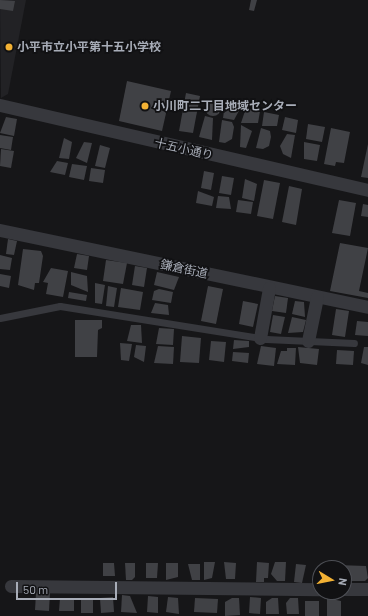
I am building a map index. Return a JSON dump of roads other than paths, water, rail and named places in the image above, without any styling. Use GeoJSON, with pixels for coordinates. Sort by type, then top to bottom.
{"type":"FeatureCollection","features":[{"type":"Feature","properties":{"kind":"street","name":"十五小通り"},"geometry":{"type":"LineString","coordinates":[[0,105],[368,190]]}},
{"type":"Feature","properties":{"kind":"street","name":"鎌倉街道"},"geometry":{"type":"LineString","coordinates":[[0,230],[368,308]]}},
{"type":"Feature","properties":{"kind":"street"},"geometry":{"type":"LineString","coordinates":[[260,338],[269,288]]}},
{"type":"Feature","properties":{"kind":"street"},"geometry":{"type":"LineString","coordinates":[[308,341],[317,297]]}},
{"type":"Feature","properties":{"kind":"street"},"geometry":{"type":"LineString","coordinates":[[11,586],[312,589]]}},
{"type":"Feature","properties":{"kind":"street"},"geometry":{"type":"LineString","coordinates":[[352,589],[368,589]]}},
{"type":"Feature","properties":{"kind":"lane"},"geometry":{"type":"LineString","coordinates":[[0,318],[60,306],[260,338],[354,343]]}},
{"type":"Feature","properties":{"kind":"place","name":"小平市立小平第十五小学校"},"geometry":{"type":"Point","coordinates":[9,47]}},
{"type":"Feature","properties":{"kind":"place","name":"小川町二丁目地域センター"},"geometry":{"type":"Point","coordinates":[145,106]}}]}
